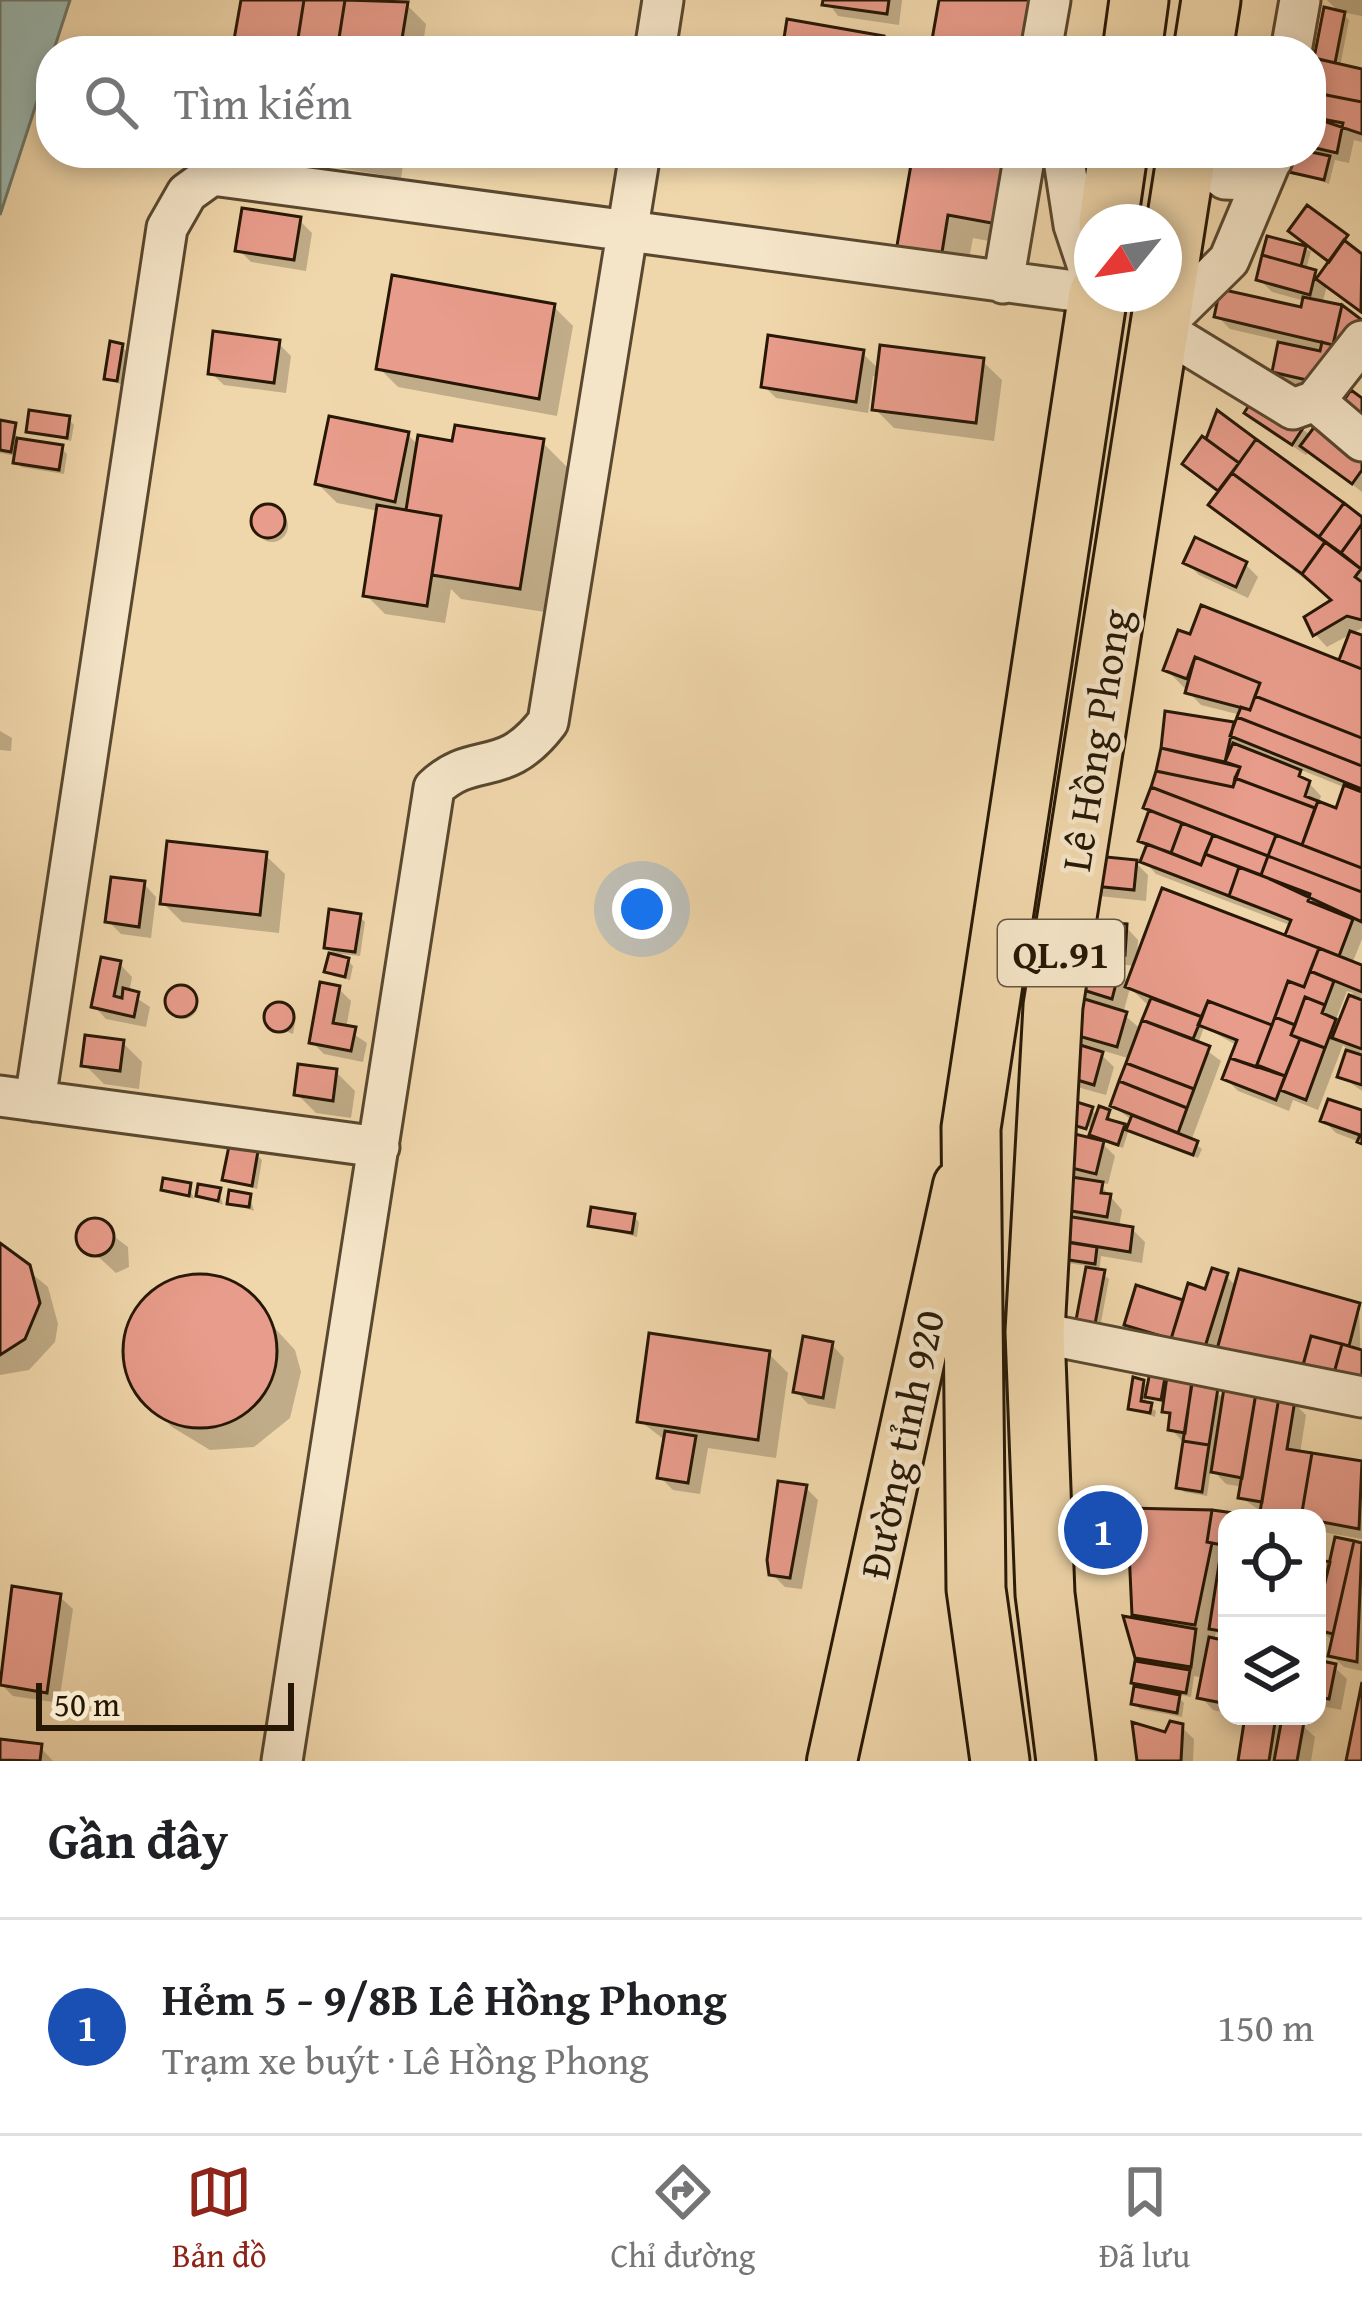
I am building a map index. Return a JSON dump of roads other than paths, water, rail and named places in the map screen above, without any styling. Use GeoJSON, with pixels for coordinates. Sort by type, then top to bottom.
{"type":"FeatureCollection","features":[{"type":"Feature","properties":{"kind":"highway"},"geometry":{"type":"LineString","coordinates":[[1134,36],[1139,0]]}},
{"type":"Feature","properties":{"kind":"highway"},"geometry":{"type":"LineString","coordinates":[[1205,36],[1211,0]]}},
{"type":"Feature","properties":{"kind":"highway"},"geometry":{"type":"LineString","coordinates":[[1111,204],[1116,168]]}},
{"type":"Feature","properties":{"kind":"highway","name":"Lê Hồng Phong"},"geometry":{"type":"LineString","coordinates":[[1066,1761],[1045,1594],[1035,1332],[1053,1006],[1187,168]]}},
{"type":"Feature","properties":{"kind":"highway","name":"Lê Hồng Phong"},"geometry":{"type":"LineString","coordinates":[[1000,1761],[976,1589],[970,1128],[1093,312]]}},
{"type":"Feature","properties":{"kind":"main road","name":"Đường tỉnh 920"},"geometry":{"type":"LineString","coordinates":[[832,1761],[970,1128]]}},
{"type":"Feature","properties":{"kind":"street"},"geometry":{"type":"LineString","coordinates":[[657,36],[663,0]]}},
{"type":"Feature","properties":{"kind":"street"},"geometry":{"type":"LineString","coordinates":[[1044,36],[1050,0]]}},
{"type":"Feature","properties":{"kind":"street"},"geometry":{"type":"LineString","coordinates":[[1068,36],[1073,0]]}},
{"type":"Feature","properties":{"kind":"street"},"geometry":{"type":"LineString","coordinates":[[1294,36],[1300,0]]}},
{"type":"Feature","properties":{"kind":"street"},"geometry":{"type":"LineString","coordinates":[[282,1761],[434,788],[451,772],[505,761],[527,750],[548,722],[638,168]]}},
{"type":"Feature","properties":{"kind":"street"},"geometry":{"type":"LineString","coordinates":[[1003,283],[1022,168]]}},
{"type":"Feature","properties":{"kind":"street"},"geometry":{"type":"LineString","coordinates":[[1065,168],[1074,225]]}},
{"type":"Feature","properties":{"kind":"street"},"geometry":{"type":"LineString","coordinates":[[1210,168],[1225,179],[1248,180],[1260,168]]}},
{"type":"Feature","properties":{"kind":"street"},"geometry":{"type":"LineString","coordinates":[[1268,168],[1228,260],[1160,328],[1293,409],[1315,401],[1362,341]]}},
{"type":"Feature","properties":{"kind":"street"},"geometry":{"type":"LineString","coordinates":[[379,1148],[17,1098],[166,228],[187,193],[212,175],[1074,289]]}},
{"type":"Feature","properties":{"kind":"street"},"geometry":{"type":"LineString","coordinates":[[1315,401],[1362,440]]}},
{"type":"Feature","properties":{"kind":"street"},"geometry":{"type":"LineString","coordinates":[[1035,1332],[1362,1397]]}},
{"type":"Feature","properties":{"kind":"water"},"geometry":{"type":"Polygon","coordinates":[[[0,0],[70,0],[58,36],[36,36],[36,104],[0,215],[0,0]]]}},
{"type":"Feature","properties":{"kind":"place","name":"Hẻm 5 - 9/8B Lê Hồng Phong"},"geometry":{"type":"Point","coordinates":[1103,1530]}}]}
